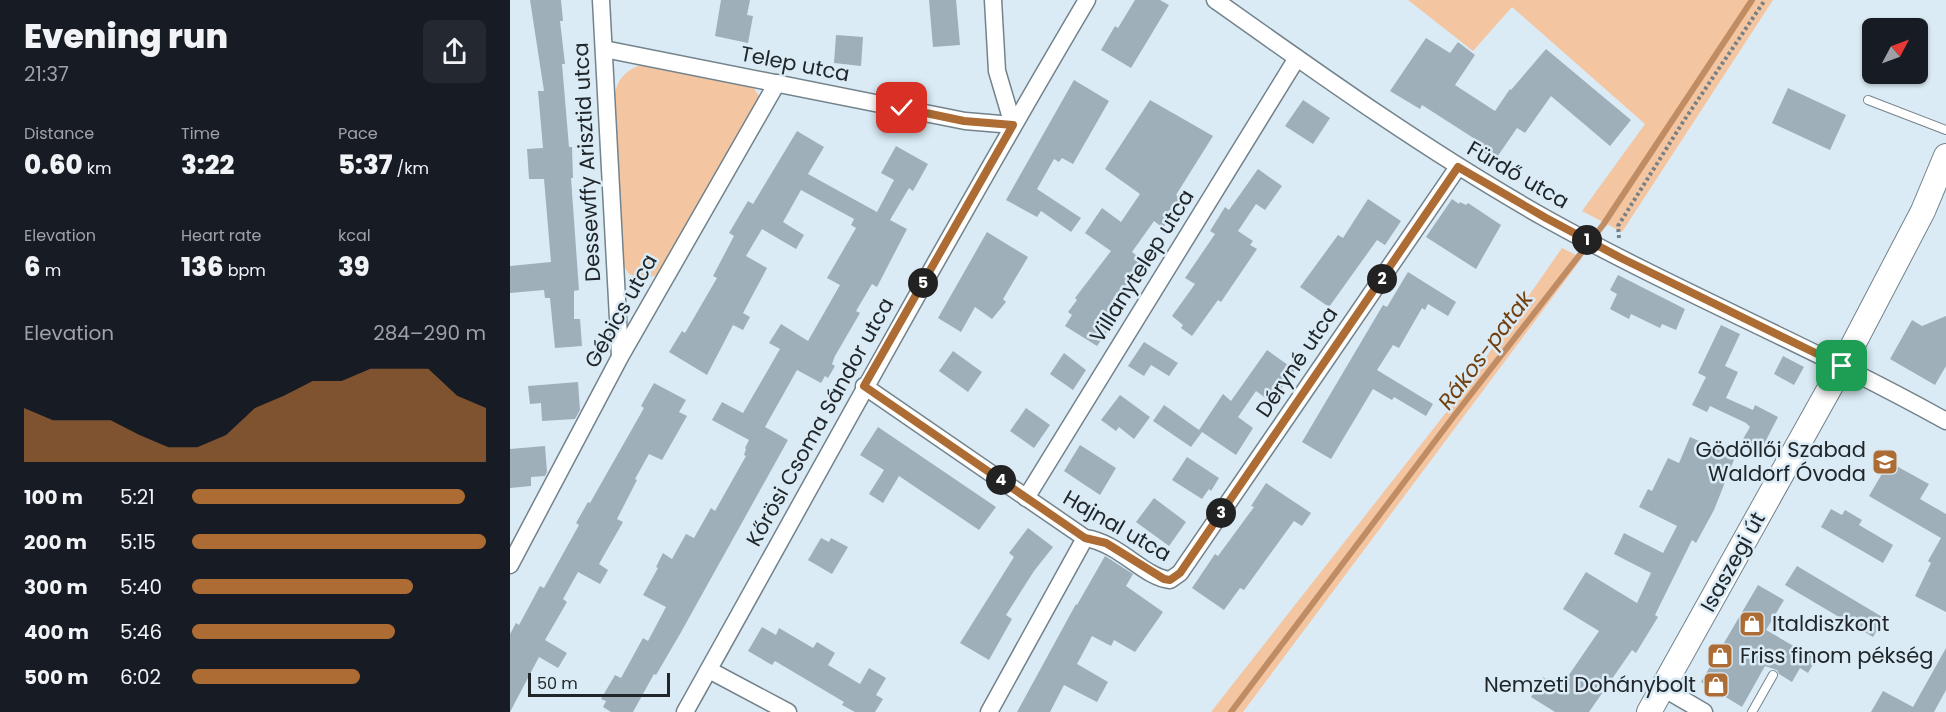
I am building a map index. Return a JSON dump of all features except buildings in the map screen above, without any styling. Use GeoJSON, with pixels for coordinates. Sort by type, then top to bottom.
{"type":"FeatureCollection","features":[{"type":"Feature","properties":{"kind":"main road","name":"Isaszegi út"},"geometry":{"type":"LineString","coordinates":[[1649,712],[1842,366],[1923,211],[1946,156]]}},
{"type":"Feature","properties":{"kind":"street","name":"Dessewffy Arisztid utca"},"geometry":{"type":"LineString","coordinates":[[602,0],[620,357]]}},
{"type":"Feature","properties":{"kind":"street"},"geometry":{"type":"LineString","coordinates":[[993,0],[997,71],[1013,125]]}},
{"type":"Feature","properties":{"kind":"street","name":"Kőrösi Csoma Sándor utca"},"geometry":{"type":"LineString","coordinates":[[685,712],[864,386],[1087,0]]}},
{"type":"Feature","properties":{"kind":"street","name":"Fürdő utca"},"geometry":{"type":"LineString","coordinates":[[1215,0],[1458,167],[1621,258],[1842,366],[1946,421]]}},
{"type":"Feature","properties":{"kind":"street","name":"Telep utca"},"geometry":{"type":"LineString","coordinates":[[604,49],[964,121],[1013,125]]}},
{"type":"Feature","properties":{"kind":"street","name":"Villanytelep utca"},"geometry":{"type":"LineString","coordinates":[[1026,498],[1297,58]]}},
{"type":"Feature","properties":{"kind":"street","name":"Gébics utca"},"geometry":{"type":"LineString","coordinates":[[510,565],[620,357],[777,83]]}},
{"type":"Feature","properties":{"kind":"street","name":"Déryné utca"},"geometry":{"type":"LineString","coordinates":[[1170,580],[1180,573],[1458,167]]}},
{"type":"Feature","properties":{"kind":"street","name":"Hajnal utca"},"geometry":{"type":"LineString","coordinates":[[864,386],[1085,538],[1106,543],[1158,576],[1170,580]]}},
{"type":"Feature","properties":{"kind":"street"},"geometry":{"type":"LineString","coordinates":[[989,712],[1085,538]]}},
{"type":"Feature","properties":{"kind":"street"},"geometry":{"type":"LineString","coordinates":[[709,670],[788,712]]}},
{"type":"Feature","properties":{"kind":"street"},"geometry":{"type":"LineString","coordinates":[[1663,688],[1704,712]]}},
{"type":"Feature","properties":{"kind":"lane"},"geometry":{"type":"LineString","coordinates":[[1868,100],[1946,130]]}},
{"type":"Feature","properties":{"kind":"lane"},"geometry":{"type":"LineString","coordinates":[[1752,712],[1773,675]]}},
{"type":"Feature","properties":{"kind":"path"},"geometry":{"type":"LineString","coordinates":[[1621,258],[1618,226],[1683,122],[1765,0]]}},
{"type":"Feature","properties":{"kind":"shaded area"},"geometry":{"type":"Polygon","coordinates":[[[1408,0],[1773,0],[1622,232],[1582,211],[1645,124],[1512,7],[1473,51],[1408,0]]]}},
{"type":"Feature","properties":{"kind":"shaded area"},"geometry":{"type":"Polygon","coordinates":[[[650,62],[753,87],[759,96],[757,105],[663,268],[657,275],[642,280],[629,274],[623,265],[619,231],[615,95],[619,82],[627,72],[650,62]]]}},
{"type":"Feature","properties":{"kind":"shaded area"},"geometry":{"type":"Polygon","coordinates":[[[1562,248],[1582,258],[1243,712],[1211,712],[1459,396],[1562,248]]]}},
{"type":"Feature","properties":{"kind":"waterway","name":"Rákos-patak"},"geometry":{"type":"LineString","coordinates":[[1231,712],[1454,416],[1603,225],[1752,0]]}},
{"type":"Feature","properties":{"kind":"place","name":"Gödöllői Szabad Waldorf Óvoda"},"geometry":{"type":"Point","coordinates":[1885,462]}},
{"type":"Feature","properties":{"kind":"place","name":"Italdiszkont"},"geometry":{"type":"Point","coordinates":[1752,624]}},
{"type":"Feature","properties":{"kind":"place","name":"Friss finom pékség"},"geometry":{"type":"Point","coordinates":[1720,656]}},
{"type":"Feature","properties":{"kind":"place","name":"Nemzeti Dohánybolt"},"geometry":{"type":"Point","coordinates":[1716,685]}},
{"type":"Feature","properties":{"kind":"route"},"geometry":{"type":"LineString","coordinates":[[902,108],[964,121],[1013,125],[864,386],[1085,538],[1106,543],[1164,579],[1170,580],[1180,573],[1458,167],[1621,258],[1842,366]]}}]}
